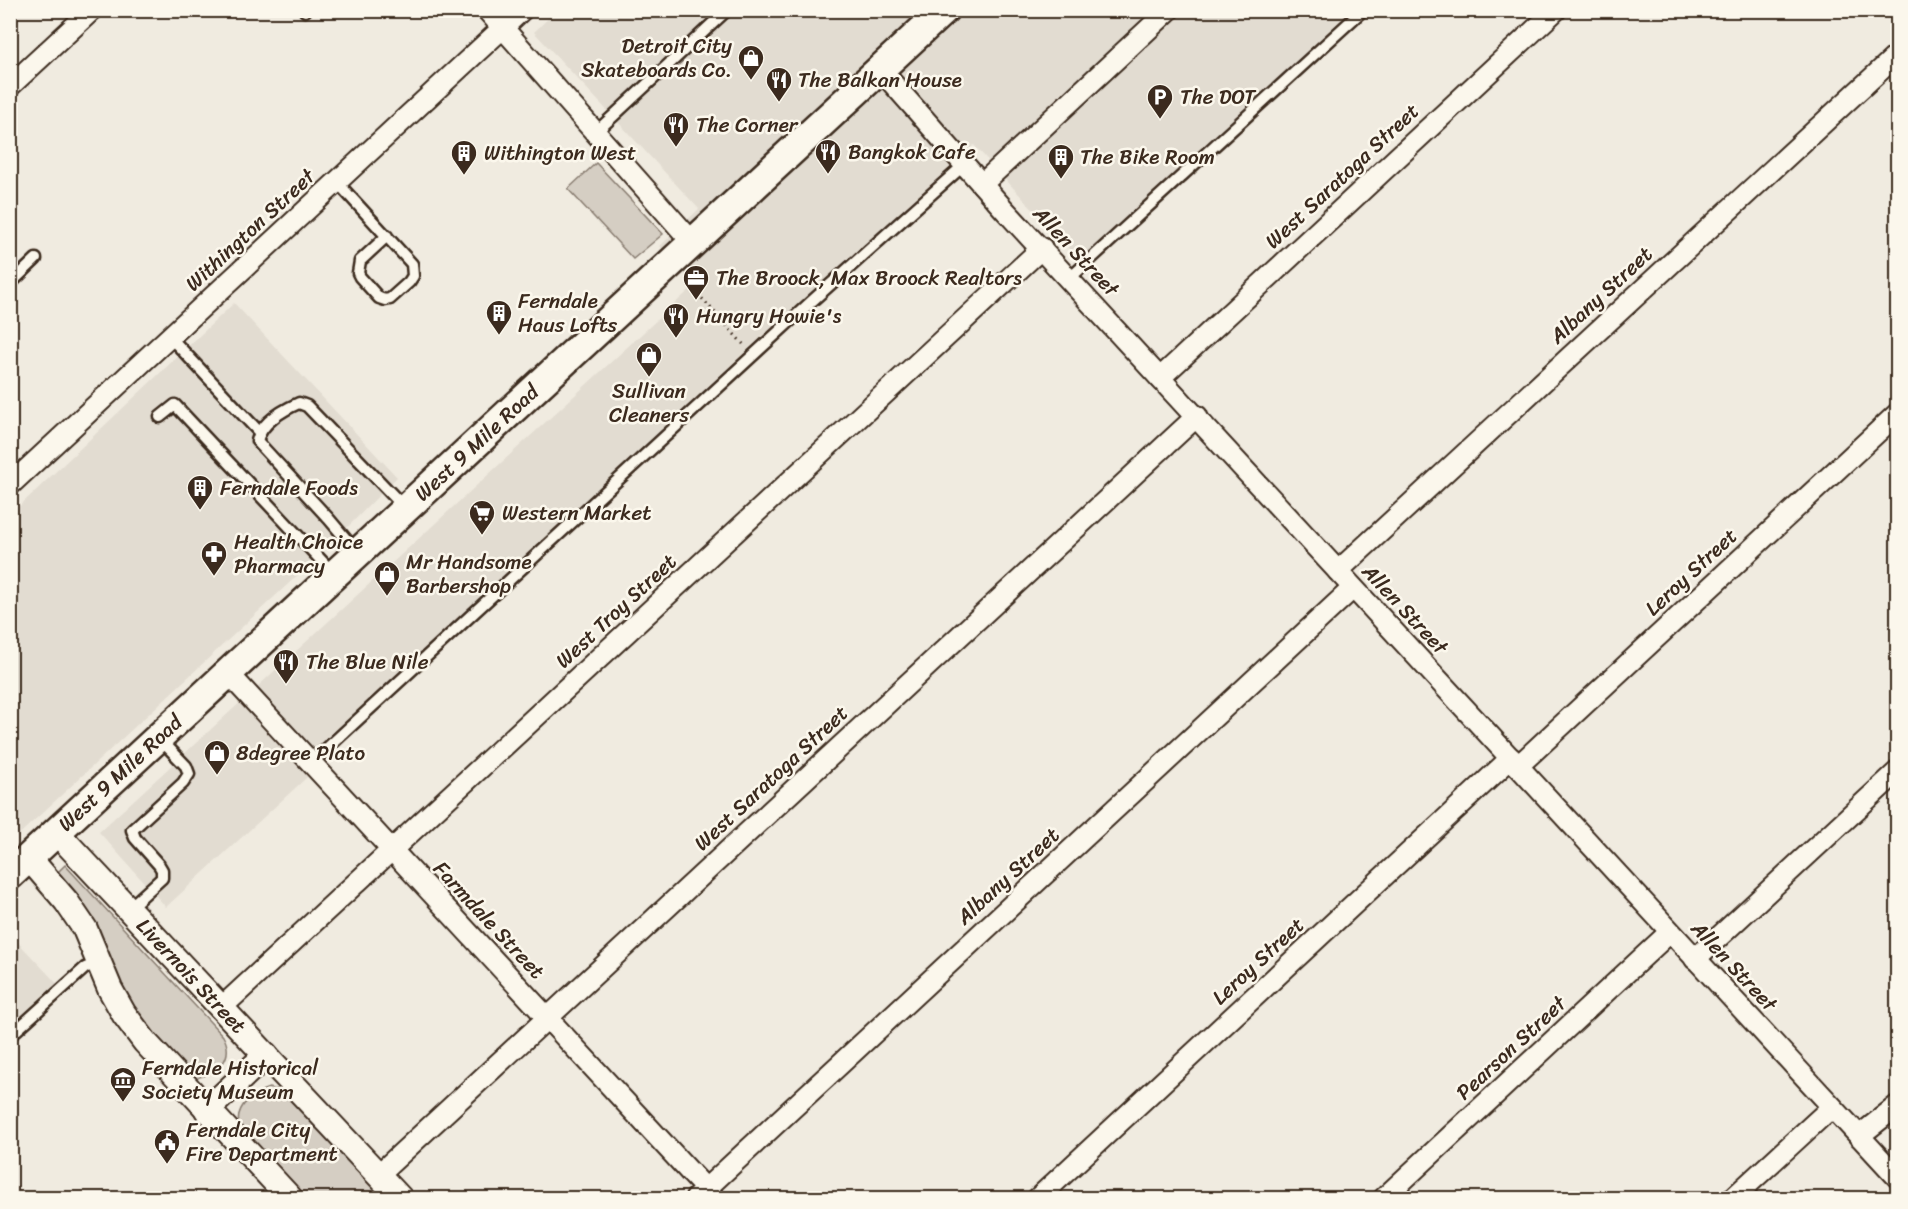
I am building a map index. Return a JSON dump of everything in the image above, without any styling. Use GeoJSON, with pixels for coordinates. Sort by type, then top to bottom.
{"type":"FeatureCollection","features":[{"type":"Feature","properties":{"kind":"main road","name":"West 9 Mile Road"},"geometry":{"type":"LineString","coordinates":[[20,867],[944,10]]}},
{"type":"Feature","properties":{"kind":"street"},"geometry":{"type":"LineString","coordinates":[[10,86],[92,10]]}},
{"type":"Feature","properties":{"kind":"street"},"geometry":{"type":"LineString","coordinates":[[487,10],[694,244]]}},
{"type":"Feature","properties":{"kind":"street","name":"Withington Street"},"geometry":{"type":"LineString","coordinates":[[10,485],[522,10]]}},
{"type":"Feature","properties":{"kind":"street"},"geometry":{"type":"LineString","coordinates":[[982,184],[1169,10]]}},
{"type":"Feature","properties":{"kind":"street","name":"West Saratoga Street"},"geometry":{"type":"LineString","coordinates":[[1161,378],[1556,10]]}},
{"type":"Feature","properties":{"kind":"street","name":"Albany Street"},"geometry":{"type":"LineString","coordinates":[[1338,572],[1898,54]]}},
{"type":"Feature","properties":{"kind":"street","name":"Allen Street"},"geometry":{"type":"LineString","coordinates":[[880,69],[982,184],[1338,572],[1898,1178]]}},
{"type":"Feature","properties":{"kind":"street","name":"West Troy Street"},"geometry":{"type":"LineString","coordinates":[[221,1008],[1042,248]]}},
{"type":"Feature","properties":{"kind":"street","name":"Leroy Street"},"geometry":{"type":"LineString","coordinates":[[1038,1198],[1898,412]]}},
{"type":"Feature","properties":{"kind":"street","name":"West Saratoga Street"},"geometry":{"type":"LineString","coordinates":[[378,1175],[1197,416]]}},
{"type":"Feature","properties":{"kind":"street","name":"Albany Street"},"geometry":{"type":"LineString","coordinates":[[706,1196],[1353,588]]}},
{"type":"Feature","properties":{"kind":"street","name":"Farmdale Street"},"geometry":{"type":"LineString","coordinates":[[228,674],[548,1018],[706,1196]]}},
{"type":"Feature","properties":{"kind":"street"},"geometry":{"type":"LineString","coordinates":[[1695,959],[1898,771]]}},
{"type":"Feature","properties":{"kind":"street","name":"Livernois Street"},"geometry":{"type":"LineString","coordinates":[[57,832],[400,1198]]}},
{"type":"Feature","properties":{"kind":"street"},"geometry":{"type":"LineString","coordinates":[[20,867],[47,877],[85,929],[110,989],[124,1014],[145,1042],[290,1198]]}},
{"type":"Feature","properties":{"kind":"street","name":"Pearson Street"},"geometry":{"type":"LineString","coordinates":[[1384,1198],[1670,932]]}},
{"type":"Feature","properties":{"kind":"street"},"geometry":{"type":"LineString","coordinates":[[207,1110],[266,1054]]}},
{"type":"Feature","properties":{"kind":"street"},"geometry":{"type":"LineString","coordinates":[[1859,1136],[1898,1105]]}},
{"type":"Feature","properties":{"kind":"street"},"geometry":{"type":"LineString","coordinates":[[1733,1198],[1832,1107]]}},
{"type":"Feature","properties":{"kind":"lane"},"geometry":{"type":"LineString","coordinates":[[595,132],[727,10]]}},
{"type":"Feature","properties":{"kind":"lane"},"geometry":{"type":"LineString","coordinates":[[1070,278],[1363,10]]}},
{"type":"Feature","properties":{"kind":"lane"},"geometry":{"type":"LineString","coordinates":[[311,763],[812,301],[965,164]]}},
{"type":"Feature","properties":{"kind":"lane"},"geometry":{"type":"LineString","coordinates":[[337,182],[387,236],[412,264],[413,276],[409,282],[390,299],[385,300],[379,298],[360,277],[358,266],[360,261],[387,236]]}},
{"type":"Feature","properties":{"kind":"lane"},"geometry":{"type":"LineString","coordinates":[[10,284],[36,259]]}},
{"type":"Feature","properties":{"kind":"lane"},"geometry":{"type":"LineString","coordinates":[[170,337],[260,433]]}},
{"type":"Feature","properties":{"kind":"lane"},"geometry":{"type":"LineString","coordinates":[[358,554],[257,441],[270,420],[299,403],[307,406],[406,509]]}},
{"type":"Feature","properties":{"kind":"lane"},"geometry":{"type":"LineString","coordinates":[[160,417],[175,405],[335,575]]}},
{"type":"Feature","properties":{"kind":"lane"},"geometry":{"type":"LineString","coordinates":[[128,909],[162,878],[159,865],[135,838],[132,830],[183,783],[189,774],[186,766],[159,738]]}},
{"type":"Feature","properties":{"kind":"lane"},"geometry":{"type":"LineString","coordinates":[[10,1036],[85,968],[99,962]]}},
{"type":"Feature","properties":{"kind":"path"},"geometry":{"type":"LineString","coordinates":[[690,285],[747,349]]}},
{"type":"Feature","properties":{"kind":"shaded area"},"geometry":{"type":"Polygon","coordinates":[[[556,11],[1350,11],[1079,260],[974,145],[751,346],[322,744],[331,755],[166,907],[99,832],[695,285],[660,246],[699,209],[534,32],[556,11]]]}},
{"type":"Feature","properties":{"kind":"shaded area"},"geometry":{"type":"Polygon","coordinates":[[[596,163],[663,234],[633,259],[568,189],[596,163]]]}},
{"type":"Feature","properties":{"kind":"shaded area"},"geometry":{"type":"Polygon","coordinates":[[[234,303],[397,477],[329,546],[11,842],[11,514],[234,303]]]}},
{"type":"Feature","properties":{"kind":"shaded area"},"geometry":{"type":"Polygon","coordinates":[[[65,865],[223,1036],[227,1051],[219,1068],[199,1077],[186,1071],[135,1012],[57,873],[65,865]]]}},
{"type":"Feature","properties":{"kind":"shaded area"},"geometry":{"type":"Polygon","coordinates":[[[11,935],[67,994],[11,1045],[11,935]]]}},
{"type":"Feature","properties":{"kind":"shaded area"},"geometry":{"type":"Polygon","coordinates":[[[269,1088],[283,1091],[387,1198],[304,1198],[249,1141],[239,1124],[240,1111],[247,1101],[257,1093],[269,1088]]]}},
{"type":"Feature","properties":{"kind":"place","name":"Detroit City Skateboards Co."},"geometry":{"type":"Point","coordinates":[751,81]}},
{"type":"Feature","properties":{"kind":"place","name":"The Balkan House"},"geometry":{"type":"Point","coordinates":[779,103]}},
{"type":"Feature","properties":{"kind":"place","name":"The DOT"},"geometry":{"type":"Point","coordinates":[1160,120]}},
{"type":"Feature","properties":{"kind":"place","name":"The Corner"},"geometry":{"type":"Point","coordinates":[676,148]}},
{"type":"Feature","properties":{"kind":"place","name":"Bangkok Cafe"},"geometry":{"type":"Point","coordinates":[828,175]}},
{"type":"Feature","properties":{"kind":"place","name":"Withington West"},"geometry":{"type":"Point","coordinates":[464,176]}},
{"type":"Feature","properties":{"kind":"place","name":"The Bike Room"},"geometry":{"type":"Point","coordinates":[1061,180]}},
{"type":"Feature","properties":{"kind":"place","name":"The Broock, Max Broock Realtors"},"geometry":{"type":"Point","coordinates":[696,301]}},
{"type":"Feature","properties":{"kind":"place","name":"Ferndale Haus Lofts"},"geometry":{"type":"Point","coordinates":[499,336]}},
{"type":"Feature","properties":{"kind":"place","name":"Hungry Howie's"},"geometry":{"type":"Point","coordinates":[676,339]}},
{"type":"Feature","properties":{"kind":"place","name":"Sullivan Cleaners"},"geometry":{"type":"Point","coordinates":[649,378]}},
{"type":"Feature","properties":{"kind":"place","name":"Ferndale Foods"},"geometry":{"type":"Point","coordinates":[200,511]}},
{"type":"Feature","properties":{"kind":"place","name":"Western Market"},"geometry":{"type":"Point","coordinates":[482,536]}},
{"type":"Feature","properties":{"kind":"place","name":"Health Choice Pharmacy"},"geometry":{"type":"Point","coordinates":[214,577]}},
{"type":"Feature","properties":{"kind":"place","name":"Mr Handsome Barbershop"},"geometry":{"type":"Point","coordinates":[387,597]}},
{"type":"Feature","properties":{"kind":"place","name":"The Blue Nile"},"geometry":{"type":"Point","coordinates":[286,685]}},
{"type":"Feature","properties":{"kind":"place","name":"8degree Plato"},"geometry":{"type":"Point","coordinates":[217,776]}},
{"type":"Feature","properties":{"kind":"place","name":"Ferndale Historical Society Museum"},"geometry":{"type":"Point","coordinates":[123,1103]}},
{"type":"Feature","properties":{"kind":"place","name":"Ferndale City Fire Department"},"geometry":{"type":"Point","coordinates":[167,1165]}}]}
